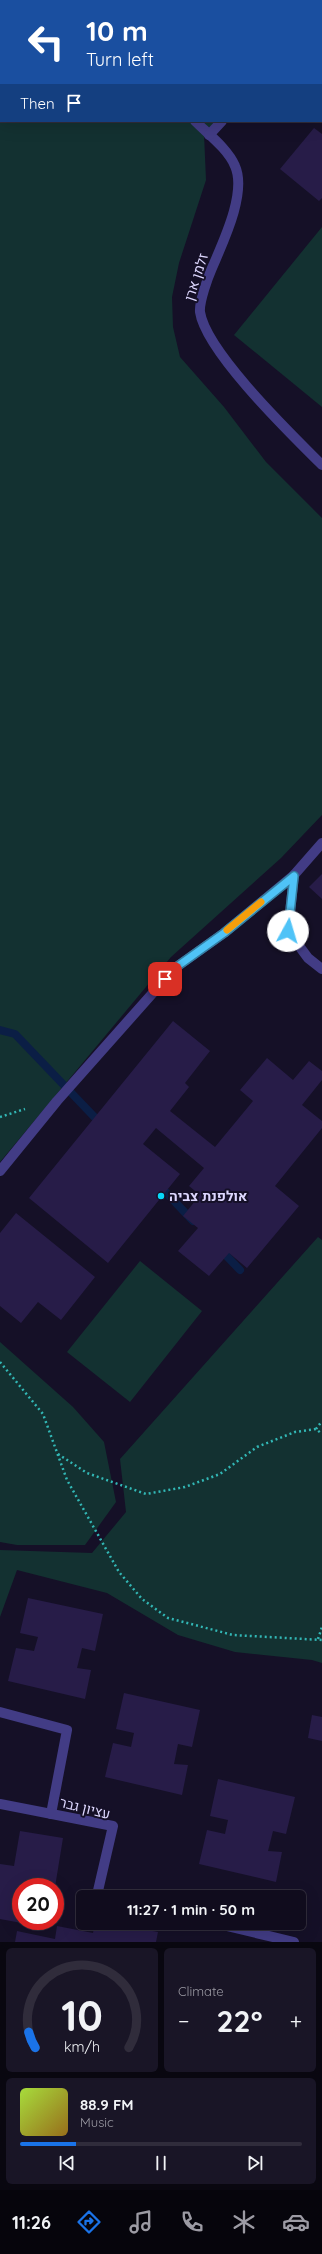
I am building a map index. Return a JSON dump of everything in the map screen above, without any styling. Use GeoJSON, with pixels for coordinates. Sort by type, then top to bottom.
{"type":"FeatureCollection","features":[{"type":"Feature","properties":{"kind":"street","name":"זלמן ארן"},"geometry":{"type":"LineString","coordinates":[[196,122],[236,167],[239,195],[225,238],[207,278],[200,311],[210,334],[222,355],[275,419],[322,465]]}},
{"type":"Feature","properties":{"kind":"street"},"geometry":{"type":"LineString","coordinates":[[209,135],[221,122]]}},
{"type":"Feature","properties":{"kind":"street"},"geometry":{"type":"LineString","coordinates":[[0,1171],[57,1101],[175,968],[224,933],[294,876],[322,843]]}},
{"type":"Feature","properties":{"kind":"street"},"geometry":{"type":"LineString","coordinates":[[294,876],[288,931],[308,958],[322,969]]}},
{"type":"Feature","properties":{"kind":"street"},"geometry":{"type":"LineString","coordinates":[[0,1712],[67,1730],[51,1814]]}},
{"type":"Feature","properties":{"kind":"street","name":"עציון גבר"},"geometry":{"type":"LineString","coordinates":[[0,1804],[113,1826],[98,1890]]}},
{"type":"Feature","properties":{"kind":"street"},"geometry":{"type":"LineString","coordinates":[[243,1930],[294,1942]]}},
{"type":"Feature","properties":{"kind":"path"},"geometry":{"type":"LineString","coordinates":[[0,1362],[43,1414],[67,1480],[119,1572],[142,1599],[168,1618],[233,1635],[322,1640]]}},
{"type":"Feature","properties":{"kind":"path"},"geometry":{"type":"LineString","coordinates":[[58,1454],[87,1473],[146,1494],[185,1487],[220,1474],[257,1447],[296,1432],[316,1429],[322,1421]]}},
{"type":"Feature","properties":{"kind":"path"},"geometry":{"type":"LineString","coordinates":[[316,1429],[322,1434]]}},
{"type":"Feature","properties":{"kind":"path"},"geometry":{"type":"LineString","coordinates":[[318,1639],[322,1627]]}},
{"type":"Feature","properties":{"kind":"green space"},"geometry":{"type":"Polygon","coordinates":[[[0,122],[215,122],[204,134],[206,180],[179,263],[172,297],[173,327],[180,357],[224,407],[266,462],[322,518],[322,815],[281,858],[171,957],[0,1162],[0,122]]]}},
{"type":"Feature","properties":{"kind":"green space"},"geometry":{"type":"Polygon","coordinates":[[[322,227],[322,407],[234,335],[322,227]]]}},
{"type":"Feature","properties":{"kind":"green space"},"geometry":{"type":"Polygon","coordinates":[[[318,1237],[322,1240],[322,1663],[312,1660],[235,1652],[178,1635],[107,1593],[17,1570],[0,1617],[0,1550],[92,1553],[126,1512],[120,1459],[318,1237]]]}},
{"type":"Feature","properties":{"kind":"green space"},"geometry":{"type":"Polygon","coordinates":[[[140,1261],[202,1311],[130,1402],[67,1352],[140,1261]]]}},
{"type":"Feature","properties":{"kind":"green space"},"geometry":{"type":"Polygon","coordinates":[[[0,1342],[73,1407],[104,1442],[116,1502],[85,1545],[17,1545],[0,1542],[0,1342]]]}},
{"type":"Feature","properties":{"kind":"building"},"geometry":{"type":"Polygon","coordinates":[[[314,128],[322,134],[322,198],[319,201],[280,169],[314,128]]]}},
{"type":"Feature","properties":{"kind":"building"},"geometry":{"type":"Polygon","coordinates":[[[322,874],[322,899],[309,887],[322,874]]]}},
{"type":"Feature","properties":{"kind":"building"},"geometry":{"type":"Polygon","coordinates":[[[173,1021],[210,1051],[185,1083],[189,1087],[170,1111],[215,1147],[253,1101],[240,1090],[267,1058],[293,1080],[309,1061],[322,1071],[322,1080],[302,1105],[322,1121],[322,1128],[275,1186],[299,1206],[247,1268],[229,1253],[209,1276],[178,1251],[198,1228],[183,1216],[200,1195],[189,1186],[204,1168],[156,1128],[143,1144],[180,1174],[108,1263],[29,1198],[173,1021]]]}},
{"type":"Feature","properties":{"kind":"building"},"geometry":{"type":"Polygon","coordinates":[[[16,1213],[95,1277],[61,1320],[38,1302],[21,1323],[0,1306],[0,1233],[16,1213]]]}},
{"type":"Feature","properties":{"kind":"building"},"geometry":{"type":"Polygon","coordinates":[[[28,1598],[103,1614],[95,1651],[82,1648],[77,1668],[91,1670],[85,1699],[8,1681],[16,1648],[34,1651],[38,1637],[20,1633],[28,1598]]]}},
{"type":"Feature","properties":{"kind":"building"},"geometry":{"type":"Polygon","coordinates":[[[124,1693],[200,1710],[192,1747],[178,1744],[174,1764],[188,1765],[182,1795],[105,1777],[113,1743],[131,1747],[134,1733],[116,1729],[124,1693]]]}},
{"type":"Feature","properties":{"kind":"building"},"geometry":{"type":"Polygon","coordinates":[[[312,1715],[322,1717],[322,1741],[308,1738],[312,1715]]]}},
{"type":"Feature","properties":{"kind":"building"},"geometry":{"type":"Polygon","coordinates":[[[218,1779],[295,1797],[286,1834],[273,1831],[268,1851],[282,1852],[276,1882],[199,1864],[207,1830],[225,1834],[228,1820],[210,1816],[218,1779]]]}},
{"type":"Feature","properties":{"kind":"building"},"geometry":{"type":"Polygon","coordinates":[[[20,1831],[63,1838],[56,1878],[12,1878],[12,1921],[0,1919],[0,1864],[14,1866],[20,1831]]]}},
{"type":"Feature","properties":{"kind":"building"},"geometry":{"type":"Polygon","coordinates":[[[64,1927],[93,1933],[94,1930],[147,1930],[158,1932],[156,1942],[15,1942],[17,1931],[55,1939],[56,1930],[64,1930],[64,1927]]]}},
{"type":"Feature","properties":{"kind":"waterway"},"geometry":{"type":"LineString","coordinates":[[0,1030],[15,1034],[102,1125]]}},
{"type":"Feature","properties":{"kind":"waterway"},"geometry":{"type":"LineString","coordinates":[[158,1184],[193,1221]]}},
{"type":"Feature","properties":{"kind":"waterway"},"geometry":{"type":"LineString","coordinates":[[219,1248],[240,1270]]}},
{"type":"Feature","properties":{"kind":"slow traffic"},"geometry":{"type":"LineString","coordinates":[[227,930],[261,902]]}},
{"type":"Feature","properties":{"kind":"place","name":"אולפנת צביה"},"geometry":{"type":"Point","coordinates":[161,1196]}},
{"type":"Feature","properties":{"kind":"route"},"geometry":{"type":"LineString","coordinates":[[165,979],[175,968],[224,933],[294,876],[288,931]]}}]}
